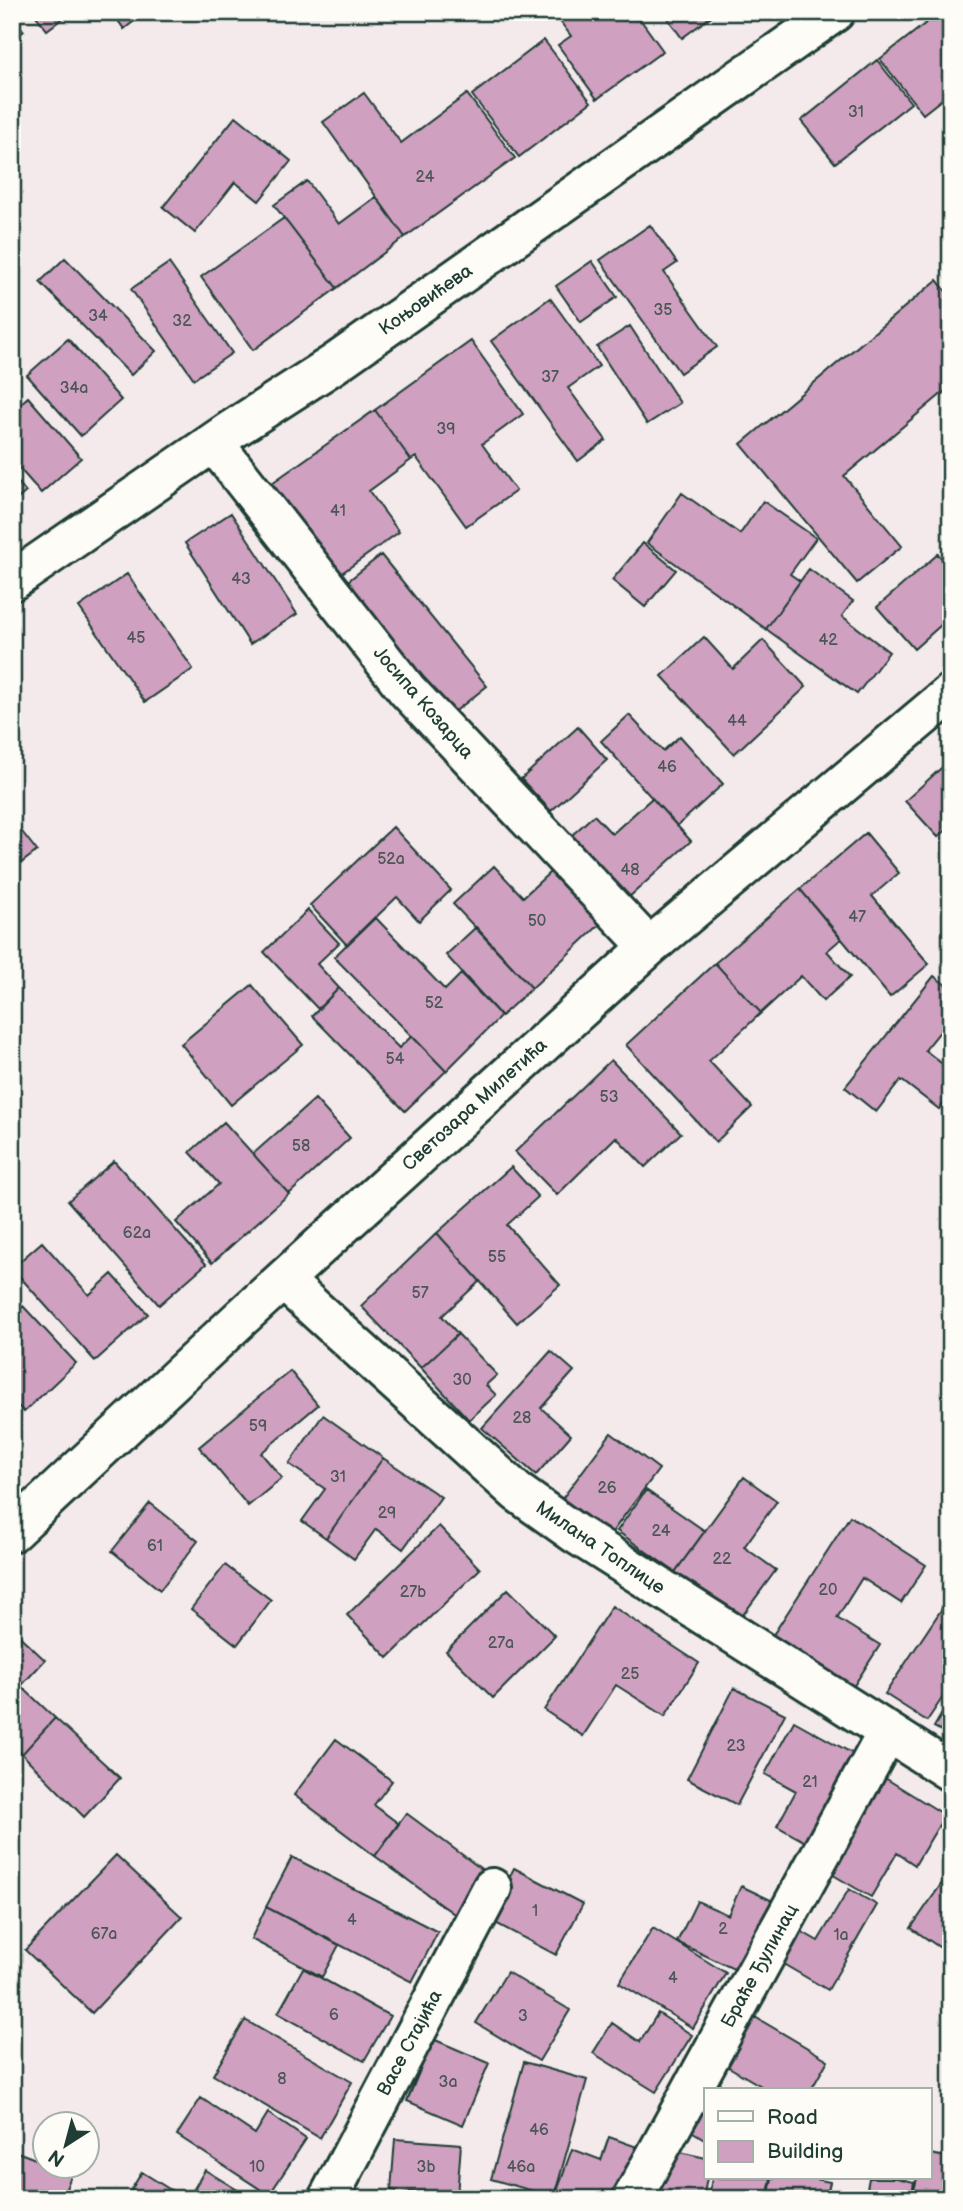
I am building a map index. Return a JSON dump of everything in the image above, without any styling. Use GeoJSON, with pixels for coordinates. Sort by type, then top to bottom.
{"type":"FeatureCollection","features":[{"type":"Feature","properties":{"kind":"street","name":"Коњовићева"},"geometry":{"type":"LineString","coordinates":[[12,581],[334,364],[835,12]]}},
{"type":"Feature","properties":{"kind":"street","name":"Јосипа Козарца"},"geometry":{"type":"LineString","coordinates":[[214,443],[407,690],[649,947]]}},
{"type":"Feature","properties":{"kind":"street","name":"Светозара Милетића"},"geometry":{"type":"LineString","coordinates":[[12,1532],[283,1280],[649,947],[951,694]]}},
{"type":"Feature","properties":{"kind":"street","name":"Милана Топлице"},"geometry":{"type":"LineString","coordinates":[[283,1280],[517,1492],[576,1534],[951,1772]]}},
{"type":"Feature","properties":{"kind":"street","name":"Браће Ђулинац"},"geometry":{"type":"LineString","coordinates":[[632,2199],[887,1733]]}},
{"type":"Feature","properties":{"kind":"street","name":"Васе Стајића"},"geometry":{"type":"LineString","coordinates":[[328,2199],[492,1888]]}},
{"type":"Feature","properties":{"kind":"building"},"geometry":{"type":"Polygon","coordinates":[[[33,12],[71,12],[47,30],[33,12]]]}},
{"type":"Feature","properties":{"kind":"building"},"geometry":{"type":"Polygon","coordinates":[[[112,12],[146,12],[124,29],[112,12]]]}},
{"type":"Feature","properties":{"kind":"building"},"geometry":{"type":"Polygon","coordinates":[[[553,12],[635,12],[663,51],[597,99],[558,45],[571,36],[553,12]]]}},
{"type":"Feature","properties":{"kind":"building"},"geometry":{"type":"Polygon","coordinates":[[[663,12],[717,12],[682,38],[663,12]]]}},
{"type":"Feature","properties":{"kind":"building"},"geometry":{"type":"Polygon","coordinates":[[[940,12],[951,12],[951,92],[923,114],[880,59],[940,12]]]}},
{"type":"Feature","properties":{"kind":"building"},"geometry":{"type":"Polygon","coordinates":[[[12,16],[24,31],[12,40],[12,16]]]}},
{"type":"Feature","properties":{"kind":"building"},"geometry":{"type":"Polygon","coordinates":[[[544,40],[591,102],[519,157],[472,95],[544,40]]]}},
{"type":"Feature","properties":{"kind":"building"},"geometry":{"type":"Polygon","coordinates":[[[877,60],[911,103],[835,163],[801,121],[877,60]]]}},
{"type":"Feature","properties":{"kind":"building"},"geometry":{"type":"Polygon","coordinates":[[[364,93],[401,143],[467,94],[515,158],[405,237],[323,122],[364,93]]]}},
{"type":"Feature","properties":{"kind":"building"},"geometry":{"type":"Polygon","coordinates":[[[236,116],[291,161],[259,201],[235,182],[195,233],[163,207],[236,116]]]}},
{"type":"Feature","properties":{"kind":"building"},"geometry":{"type":"Polygon","coordinates":[[[307,181],[339,224],[376,197],[405,237],[337,288],[274,205],[307,181]]]}},
{"type":"Feature","properties":{"kind":"building"},"geometry":{"type":"Polygon","coordinates":[[[284,218],[337,288],[253,350],[201,277],[284,218]]]}},
{"type":"Feature","properties":{"kind":"building"},"geometry":{"type":"Polygon","coordinates":[[[650,225],[677,263],[664,272],[717,347],[680,373],[600,260],[650,225]]]}},
{"type":"Feature","properties":{"kind":"building"},"geometry":{"type":"Polygon","coordinates":[[[65,258],[156,351],[131,375],[40,282],[65,258]]]}},
{"type":"Feature","properties":{"kind":"building"},"geometry":{"type":"Polygon","coordinates":[[[592,261],[617,297],[581,322],[556,286],[592,261]]]}},
{"type":"Feature","properties":{"kind":"building"},"geometry":{"type":"Polygon","coordinates":[[[169,263],[232,353],[194,379],[131,289],[169,263]]]}},
{"type":"Feature","properties":{"kind":"building"},"geometry":{"type":"Polygon","coordinates":[[[937,280],[951,297],[951,386],[844,476],[902,546],[857,583],[741,444],[937,280]]]}},
{"type":"Feature","properties":{"kind":"building"},"geometry":{"type":"Polygon","coordinates":[[[550,298],[599,366],[568,388],[606,440],[578,461],[491,341],[550,298]]]}},
{"type":"Feature","properties":{"kind":"building"},"geometry":{"type":"Polygon","coordinates":[[[630,326],[680,403],[647,424],[597,347],[630,326]]]}},
{"type":"Feature","properties":{"kind":"building"},"geometry":{"type":"Polygon","coordinates":[[[68,339],[121,400],[81,436],[27,375],[68,339]]]}},
{"type":"Feature","properties":{"kind":"building"},"geometry":{"type":"Polygon","coordinates":[[[471,341],[523,414],[482,444],[516,491],[466,526],[416,457],[411,460],[375,410],[471,341]]]}},
{"type":"Feature","properties":{"kind":"building"},"geometry":{"type":"Polygon","coordinates":[[[28,397],[81,458],[41,493],[12,460],[12,411],[28,397]]]}},
{"type":"Feature","properties":{"kind":"building"},"geometry":{"type":"Polygon","coordinates":[[[375,410],[411,460],[369,491],[399,532],[339,575],[272,483],[375,410]]]}},
{"type":"Feature","properties":{"kind":"building"},"geometry":{"type":"Polygon","coordinates":[[[12,475],[26,492],[12,504],[12,475]]]}},
{"type":"Feature","properties":{"kind":"building"},"geometry":{"type":"Polygon","coordinates":[[[682,493],[740,534],[763,501],[816,538],[790,574],[800,581],[766,629],[647,543],[682,493]]]}},
{"type":"Feature","properties":{"kind":"building"},"geometry":{"type":"Polygon","coordinates":[[[231,513],[297,614],[250,644],[185,543],[231,513]]]}},
{"type":"Feature","properties":{"kind":"building"},"geometry":{"type":"Polygon","coordinates":[[[643,543],[676,570],[645,607],[612,580],[643,543]]]}},
{"type":"Feature","properties":{"kind":"building"},"geometry":{"type":"Polygon","coordinates":[[[938,554],[951,569],[951,616],[914,649],[877,607],[938,554]]]}},
{"type":"Feature","properties":{"kind":"building"},"geometry":{"type":"Polygon","coordinates":[[[381,555],[487,686],[448,717],[343,585],[381,555]]]}},
{"type":"Feature","properties":{"kind":"building"},"geometry":{"type":"Polygon","coordinates":[[[809,569],[853,601],[842,616],[889,652],[857,694],[766,629],[809,569]]]}},
{"type":"Feature","properties":{"kind":"building"},"geometry":{"type":"Polygon","coordinates":[[[127,574],[193,669],[145,702],[79,607],[127,574]]]}},
{"type":"Feature","properties":{"kind":"building"},"geometry":{"type":"Polygon","coordinates":[[[704,637],[733,669],[763,640],[806,687],[734,754],[662,676],[704,637]]]}},
{"type":"Feature","properties":{"kind":"building"},"geometry":{"type":"Polygon","coordinates":[[[629,715],[663,751],[680,736],[723,784],[677,826],[601,741],[629,715]]]}},
{"type":"Feature","properties":{"kind":"building"},"geometry":{"type":"Polygon","coordinates":[[[578,727],[607,760],[551,811],[521,779],[578,727]]]}},
{"type":"Feature","properties":{"kind":"building"},"geometry":{"type":"Polygon","coordinates":[[[951,759],[951,826],[938,837],[905,801],[951,759]]]}},
{"type":"Feature","properties":{"kind":"building"},"geometry":{"type":"Polygon","coordinates":[[[652,798],[691,841],[627,899],[571,836],[594,815],[612,834],[652,798]]]}},
{"type":"Feature","properties":{"kind":"building"},"geometry":{"type":"Polygon","coordinates":[[[12,819],[37,851],[12,870],[12,819]]]}},
{"type":"Feature","properties":{"kind":"building"},"geometry":{"type":"Polygon","coordinates":[[[393,827],[451,890],[419,921],[397,897],[347,945],[310,905],[393,827]]]}},
{"type":"Feature","properties":{"kind":"building"},"geometry":{"type":"Polygon","coordinates":[[[866,833],[899,873],[872,896],[929,964],[890,997],[800,889],[866,833]]]}},
{"type":"Feature","properties":{"kind":"building"},"geometry":{"type":"Polygon","coordinates":[[[561,862],[610,915],[532,988],[453,904],[494,866],[523,897],[561,862]]]}},
{"type":"Feature","properties":{"kind":"building"},"geometry":{"type":"Polygon","coordinates":[[[800,889],[841,939],[827,951],[850,977],[823,1001],[801,976],[761,1013],[715,963],[800,889]]]}},
{"type":"Feature","properties":{"kind":"building"},"geometry":{"type":"Polygon","coordinates":[[[308,910],[339,943],[317,964],[339,988],[318,1009],[264,952],[308,910]]]}},
{"type":"Feature","properties":{"kind":"building"},"geometry":{"type":"Polygon","coordinates":[[[375,917],[445,990],[461,974],[501,1016],[446,1071],[334,957],[375,917]]]}},
{"type":"Feature","properties":{"kind":"building"},"geometry":{"type":"Polygon","coordinates":[[[476,927],[532,988],[501,1016],[446,955],[476,927]]]}},
{"type":"Feature","properties":{"kind":"building"},"geometry":{"type":"Polygon","coordinates":[[[715,963],[761,1013],[709,1061],[752,1107],[716,1142],[626,1045],[715,963]]]}},
{"type":"Feature","properties":{"kind":"building"},"geometry":{"type":"Polygon","coordinates":[[[934,976],[951,989],[951,1018],[925,1050],[951,1071],[951,1094],[939,1109],[901,1080],[876,1112],[845,1087],[934,976]]]}},
{"type":"Feature","properties":{"kind":"building"},"geometry":{"type":"Polygon","coordinates":[[[252,985],[303,1045],[231,1105],[181,1044],[252,985]]]}},
{"type":"Feature","properties":{"kind":"building"},"geometry":{"type":"Polygon","coordinates":[[[339,988],[399,1048],[412,1036],[446,1071],[405,1111],[312,1016],[339,988]]]}},
{"type":"Feature","properties":{"kind":"building"},"geometry":{"type":"Polygon","coordinates":[[[611,1060],[681,1133],[645,1167],[616,1137],[557,1195],[515,1152],[611,1060]]]}},
{"type":"Feature","properties":{"kind":"building"},"geometry":{"type":"Polygon","coordinates":[[[315,1099],[350,1138],[289,1194],[253,1154],[315,1099]]]}},
{"type":"Feature","properties":{"kind":"building"},"geometry":{"type":"Polygon","coordinates":[[[224,1122],[289,1194],[212,1263],[176,1222],[219,1184],[190,1152],[224,1122]]]}},
{"type":"Feature","properties":{"kind":"building"},"geometry":{"type":"Polygon","coordinates":[[[114,1161],[206,1264],[159,1305],[68,1201],[114,1161]]]}},
{"type":"Feature","properties":{"kind":"building"},"geometry":{"type":"Polygon","coordinates":[[[511,1167],[538,1197],[507,1225],[560,1285],[517,1323],[437,1233],[511,1167]]]}},
{"type":"Feature","properties":{"kind":"building"},"geometry":{"type":"Polygon","coordinates":[[[437,1233],[480,1281],[442,1316],[458,1334],[421,1368],[361,1306],[437,1233]]]}},
{"type":"Feature","properties":{"kind":"building"},"geometry":{"type":"Polygon","coordinates":[[[42,1242],[89,1295],[112,1274],[148,1314],[95,1361],[12,1268],[42,1242]]]}},
{"type":"Feature","properties":{"kind":"building"},"geometry":{"type":"Polygon","coordinates":[[[23,1306],[76,1363],[24,1412],[12,1400],[12,1316],[23,1306]]]}},
{"type":"Feature","properties":{"kind":"building"},"geometry":{"type":"Polygon","coordinates":[[[458,1334],[497,1375],[486,1385],[496,1395],[469,1420],[421,1368],[458,1334]]]}},
{"type":"Feature","properties":{"kind":"building"},"geometry":{"type":"Polygon","coordinates":[[[551,1351],[574,1371],[541,1408],[571,1435],[536,1475],[482,1428],[551,1351]]]}},
{"type":"Feature","properties":{"kind":"building"},"geometry":{"type":"Polygon","coordinates":[[[290,1371],[318,1405],[261,1453],[282,1478],[248,1506],[199,1447],[290,1371]]]}},
{"type":"Feature","properties":{"kind":"building"},"geometry":{"type":"Polygon","coordinates":[[[323,1415],[383,1458],[326,1538],[302,1521],[325,1489],[289,1464],[323,1415]]]}},
{"type":"Feature","properties":{"kind":"building"},"geometry":{"type":"Polygon","coordinates":[[[611,1433],[659,1469],[604,1543],[556,1507],[611,1433]]]}},
{"type":"Feature","properties":{"kind":"building"},"geometry":{"type":"Polygon","coordinates":[[[383,1458],[441,1497],[403,1549],[376,1529],[354,1559],[326,1538],[383,1458]]]}},
{"type":"Feature","properties":{"kind":"building"},"geometry":{"type":"Polygon","coordinates":[[[744,1477],[777,1501],[744,1547],[776,1570],[740,1619],[675,1572],[744,1477]]]}},
{"type":"Feature","properties":{"kind":"building"},"geometry":{"type":"Polygon","coordinates":[[[646,1490],[705,1531],[675,1572],[617,1531],[646,1490]]]}},
{"type":"Feature","properties":{"kind":"building"},"geometry":{"type":"Polygon","coordinates":[[[150,1503],[198,1541],[160,1590],[112,1551],[150,1503]]]}},
{"type":"Feature","properties":{"kind":"building"},"geometry":{"type":"Polygon","coordinates":[[[850,1516],[926,1565],[901,1603],[862,1578],[837,1618],[880,1645],[853,1687],[773,1635],[850,1516]]]}},
{"type":"Feature","properties":{"kind":"building"},"geometry":{"type":"Polygon","coordinates":[[[439,1526],[480,1569],[388,1658],[347,1615],[439,1526]]]}},
{"type":"Feature","properties":{"kind":"building"},"geometry":{"type":"Polygon","coordinates":[[[225,1565],[271,1600],[237,1645],[191,1609],[225,1565]]]}},
{"type":"Feature","properties":{"kind":"building"},"geometry":{"type":"Polygon","coordinates":[[[508,1589],[555,1636],[493,1698],[446,1651],[508,1589]]]}},
{"type":"Feature","properties":{"kind":"building"},"geometry":{"type":"Polygon","coordinates":[[[951,1595],[951,1685],[927,1721],[885,1694],[951,1595]]]}},
{"type":"Feature","properties":{"kind":"building"},"geometry":{"type":"Polygon","coordinates":[[[612,1606],[699,1663],[665,1716],[616,1685],[583,1736],[544,1710],[612,1606]]]}},
{"type":"Feature","properties":{"kind":"building"},"geometry":{"type":"Polygon","coordinates":[[[12,1629],[45,1660],[21,1686],[55,1718],[22,1754],[12,1745],[12,1629]]]}},
{"type":"Feature","properties":{"kind":"building"},"geometry":{"type":"Polygon","coordinates":[[[734,1688],[785,1714],[737,1805],[687,1779],[734,1688]]]}},
{"type":"Feature","properties":{"kind":"building"},"geometry":{"type":"Polygon","coordinates":[[[951,1698],[951,1736],[934,1727],[951,1698]]]}},
{"type":"Feature","properties":{"kind":"building"},"geometry":{"type":"Polygon","coordinates":[[[55,1718],[120,1778],[84,1817],[22,1754],[55,1718]]]}},
{"type":"Feature","properties":{"kind":"building"},"geometry":{"type":"Polygon","coordinates":[[[794,1721],[855,1755],[807,1843],[777,1826],[796,1791],[765,1774],[794,1721]]]}},
{"type":"Feature","properties":{"kind":"building"},"geometry":{"type":"Polygon","coordinates":[[[336,1739],[392,1781],[374,1805],[399,1824],[375,1856],[294,1795],[336,1739]]]}},
{"type":"Feature","properties":{"kind":"building"},"geometry":{"type":"Polygon","coordinates":[[[885,1778],[945,1815],[915,1865],[897,1853],[871,1897],[828,1872],[885,1778]]]}},
{"type":"Feature","properties":{"kind":"building"},"geometry":{"type":"Polygon","coordinates":[[[406,1813],[488,1874],[457,1916],[375,1856],[406,1813]]]}},
{"type":"Feature","properties":{"kind":"building"},"geometry":{"type":"Polygon","coordinates":[[[116,1855],[182,1917],[92,2013],[25,1950],[116,1855]]]}},
{"type":"Feature","properties":{"kind":"building"},"geometry":{"type":"Polygon","coordinates":[[[292,1857],[438,1932],[412,1982],[266,1907],[292,1857]]]}},
{"type":"Feature","properties":{"kind":"building"},"geometry":{"type":"Polygon","coordinates":[[[514,1868],[583,1904],[556,1955],[488,1919],[514,1868]]]}},
{"type":"Feature","properties":{"kind":"building"},"geometry":{"type":"Polygon","coordinates":[[[951,1870],[951,1955],[911,1928],[951,1870]]]}},
{"type":"Feature","properties":{"kind":"building"},"geometry":{"type":"Polygon","coordinates":[[[741,1886],[775,1902],[742,1973],[677,1942],[697,1901],[728,1915],[741,1886]]]}},
{"type":"Feature","properties":{"kind":"building"},"geometry":{"type":"Polygon","coordinates":[[[849,1889],[877,1905],[828,1990],[778,1961],[797,1929],[818,1941],[849,1889]]]}},
{"type":"Feature","properties":{"kind":"building"},"geometry":{"type":"Polygon","coordinates":[[[266,1907],[339,1945],[322,1977],[251,1939],[266,1907]]]}},
{"type":"Feature","properties":{"kind":"building"},"geometry":{"type":"Polygon","coordinates":[[[653,1928],[726,1973],[693,2028],[619,1983],[653,1928]]]}},
{"type":"Feature","properties":{"kind":"building"},"geometry":{"type":"Polygon","coordinates":[[[303,1968],[390,2016],[364,2061],[278,2013],[303,1968]]]}},
{"type":"Feature","properties":{"kind":"building"},"geometry":{"type":"Polygon","coordinates":[[[507,1972],[570,2010],[539,2061],[476,2023],[507,1972]]]}},
{"type":"Feature","properties":{"kind":"building"},"geometry":{"type":"Polygon","coordinates":[[[658,2013],[692,2035],[656,2092],[593,2053],[612,2023],[640,2042],[658,2013]]]}},
{"type":"Feature","properties":{"kind":"building"},"geometry":{"type":"Polygon","coordinates":[[[755,2017],[828,2060],[812,2088],[765,2088],[727,2066],[755,2017]]]}},
{"type":"Feature","properties":{"kind":"building"},"geometry":{"type":"Polygon","coordinates":[[[245,2020],[352,2082],[320,2138],[213,2075],[245,2020]]]}},
{"type":"Feature","properties":{"kind":"building"},"geometry":{"type":"Polygon","coordinates":[[[433,2039],[489,2063],[463,2125],[407,2101],[433,2039]]]}},
{"type":"Feature","properties":{"kind":"building"},"geometry":{"type":"Polygon","coordinates":[[[524,2062],[587,2080],[554,2197],[491,2179],[524,2062]]]}},
{"type":"Feature","properties":{"kind":"building"},"geometry":{"type":"Polygon","coordinates":[[[704,2095],[704,2139],[685,2127],[704,2095]]]}},
{"type":"Feature","properties":{"kind":"building"},"geometry":{"type":"Polygon","coordinates":[[[201,2098],[255,2134],[268,2113],[306,2139],[269,2195],[177,2135],[201,2098]]]}},
{"type":"Feature","properties":{"kind":"building"},"geometry":{"type":"Polygon","coordinates":[[[609,2137],[640,2148],[622,2199],[554,2199],[572,2149],[601,2160],[609,2137]]]}},
{"type":"Feature","properties":{"kind":"building"},"geometry":{"type":"Polygon","coordinates":[[[395,2139],[461,2144],[457,2196],[391,2190],[395,2139]]]}},
{"type":"Feature","properties":{"kind":"building"},"geometry":{"type":"Polygon","coordinates":[[[667,2149],[704,2158],[704,2180],[707,2180],[703,2199],[655,2199],[667,2149]]]}},
{"type":"Feature","properties":{"kind":"building"},"geometry":{"type":"Polygon","coordinates":[[[12,2150],[32,2158],[32,2180],[69,2180],[62,2199],[12,2199],[12,2150]]]}},
{"type":"Feature","properties":{"kind":"building"},"geometry":{"type":"Polygon","coordinates":[[[932,2154],[951,2158],[951,2199],[912,2199],[917,2180],[932,2180],[932,2154]]]}},
{"type":"Feature","properties":{"kind":"building"},"geometry":{"type":"Polygon","coordinates":[[[205,2170],[252,2199],[188,2199],[205,2170]]]}},
{"type":"Feature","properties":{"kind":"building"},"geometry":{"type":"Polygon","coordinates":[[[142,2172],[185,2199],[133,2199],[128,2195],[142,2172]]]}},
{"type":"Feature","properties":{"kind":"building"},"geometry":{"type":"Polygon","coordinates":[[[712,2180],[771,2180],[767,2199],[708,2199],[712,2180]]]}},
{"type":"Feature","properties":{"kind":"building"},"geometry":{"type":"Polygon","coordinates":[[[772,2180],[830,2182],[826,2199],[768,2199],[772,2180]]]}},
{"type":"Feature","properties":{"kind":"building"},"geometry":{"type":"Polygon","coordinates":[[[869,2180],[914,2182],[911,2199],[865,2199],[869,2180]]]}}]}
